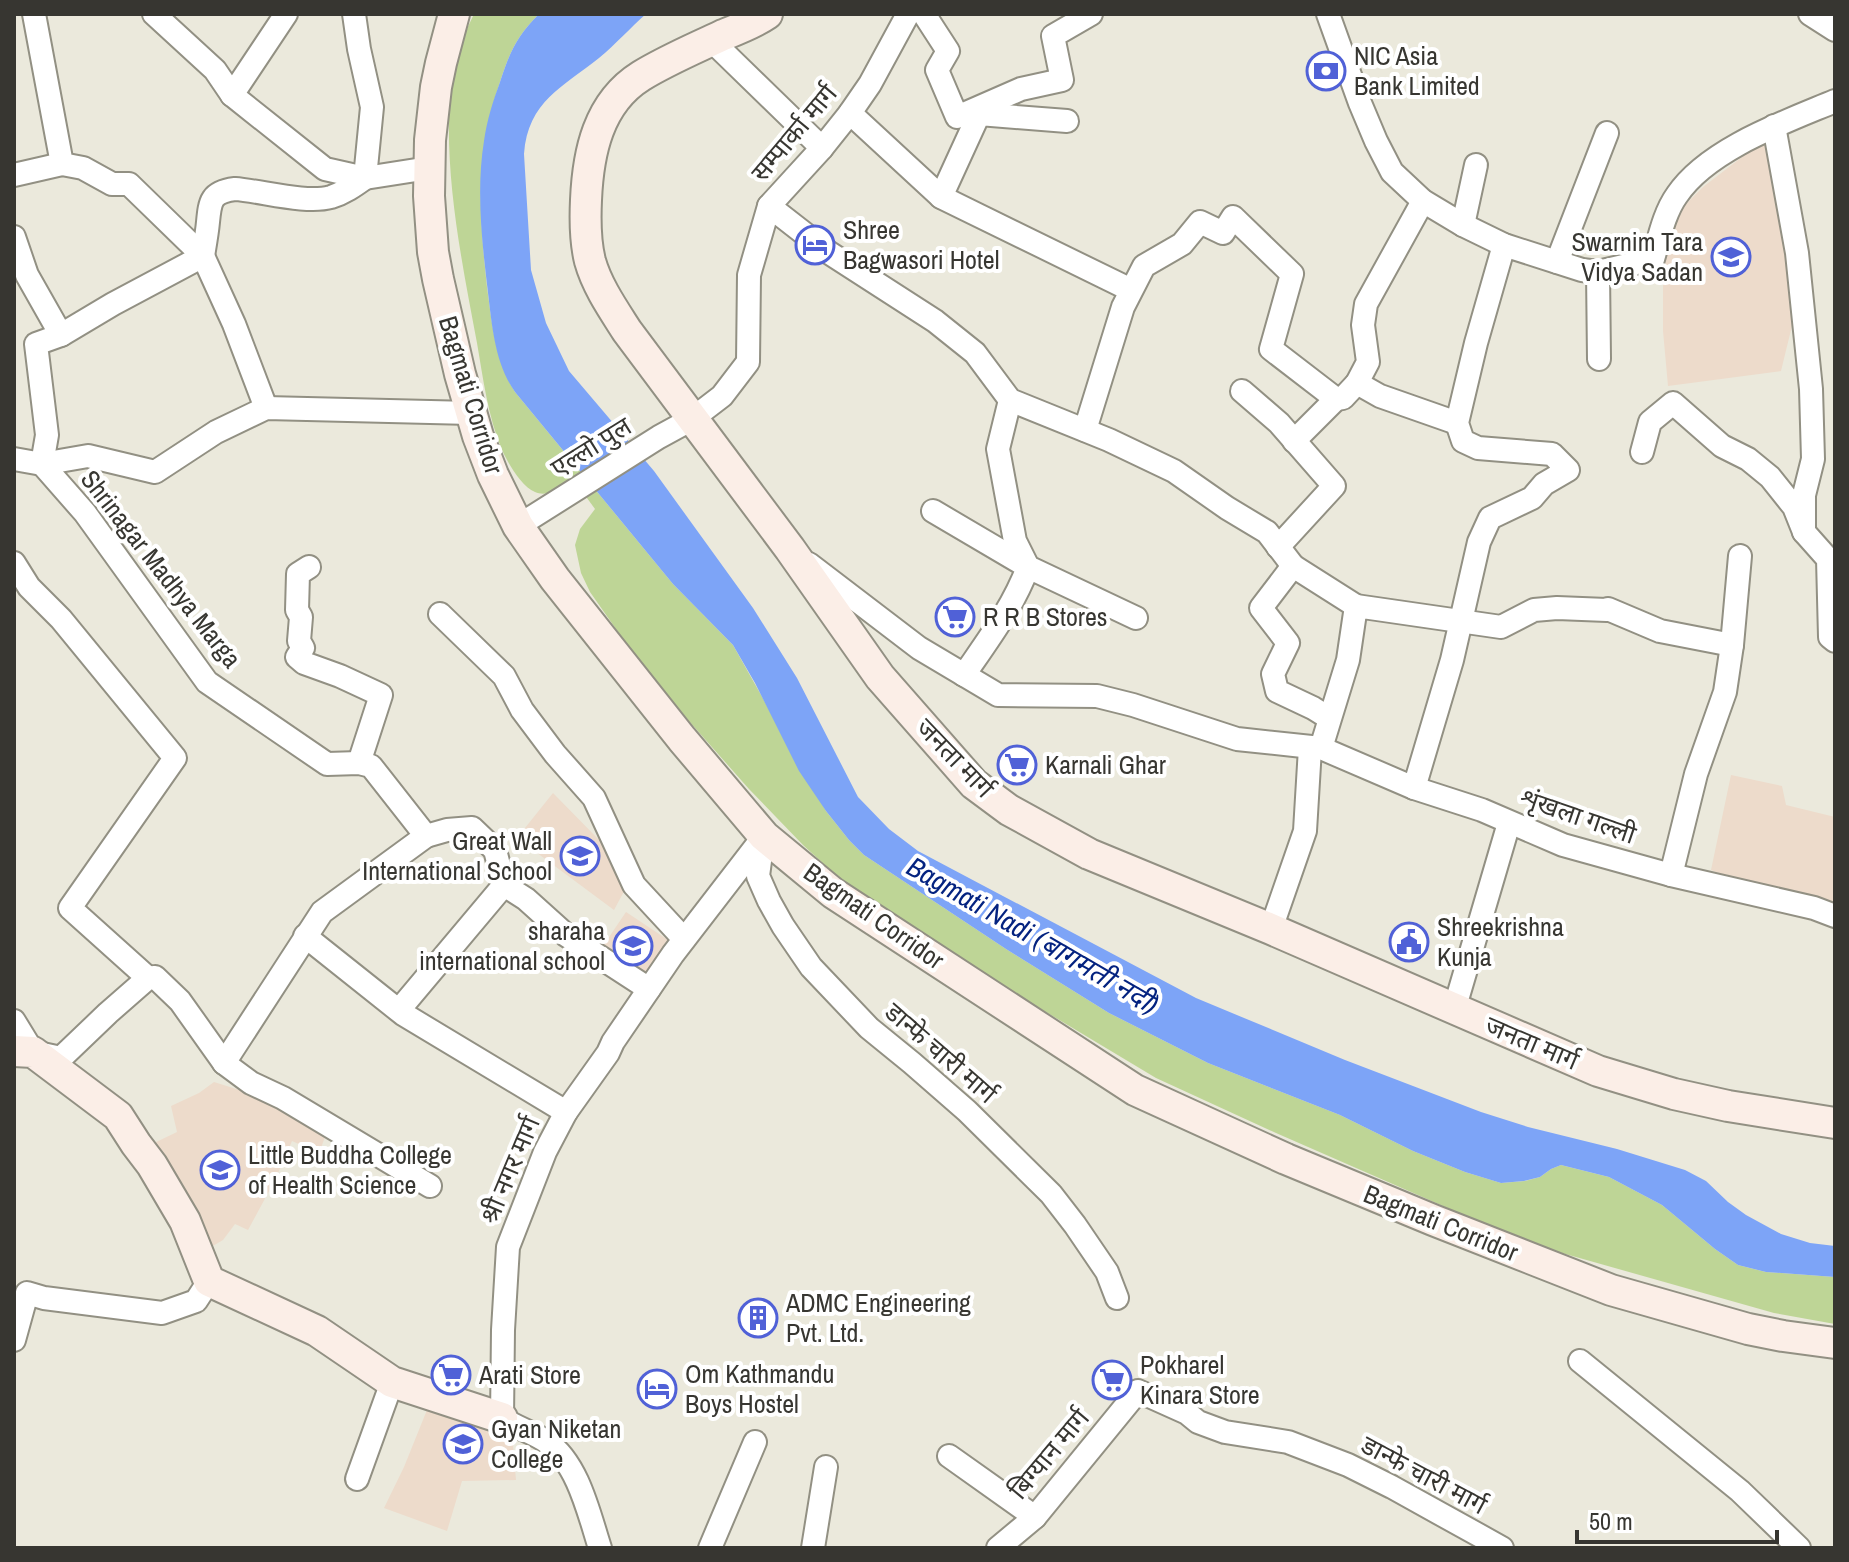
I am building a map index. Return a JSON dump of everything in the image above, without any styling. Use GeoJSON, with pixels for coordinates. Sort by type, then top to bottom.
{"type":"FeatureCollection","features":[{"type":"Feature","properties":{"kind":"main road","name":"Bagmati Corridor"},"geometry":{"type":"LineString","coordinates":[[454,14],[436,87],[429,168],[430,225],[435,266],[478,436],[518,526],[555,579],[602,641],[764,836],[833,893],[1135,1090],[1301,1166],[1611,1290],[1748,1329],[1835,1343]]}},
{"type":"Feature","properties":{"kind":"main road","name":"जनता मार्ग"},"geometry":{"type":"LineString","coordinates":[[767,14],[639,77],[607,110],[594,139],[586,191],[586,235],[591,264],[601,288],[627,331],[790,549],[880,677],[974,784],[1009,810],[1089,854],[1598,1071],[1674,1094],[1728,1106],[1835,1123]]}},
{"type":"Feature","properties":{"kind":"main road"},"geometry":{"type":"LineString","coordinates":[[23,1052],[118,1116],[185,1221],[209,1281],[317,1331],[392,1382],[502,1418]]}},
{"type":"Feature","properties":{"kind":"street"},"geometry":{"type":"LineString","coordinates":[[34,14],[62,164]]}},
{"type":"Feature","properties":{"kind":"street"},"geometry":{"type":"LineString","coordinates":[[154,14],[215,70],[232,95],[325,169],[365,178],[429,168]]}},
{"type":"Feature","properties":{"kind":"street"},"geometry":{"type":"LineString","coordinates":[[232,95],[286,14]]}},
{"type":"Feature","properties":{"kind":"street"},"geometry":{"type":"LineString","coordinates":[[203,256],[211,202],[225,190],[317,199],[347,191],[365,178],[372,107],[354,14]]}},
{"type":"Feature","properties":{"kind":"street","name":"सम्पार्का मार्ग"},"geometry":{"type":"LineString","coordinates":[[659,437],[692,419],[722,396],[748,362],[749,275],[769,206],[850,113],[870,84],[908,14]]}},
{"type":"Feature","properties":{"kind":"street"},"geometry":{"type":"LineString","coordinates":[[924,14],[948,51],[937,70],[957,117],[1021,89],[1062,80],[1053,36],[1091,14]]}},
{"type":"Feature","properties":{"kind":"street"},"geometry":{"type":"LineString","coordinates":[[1328,14],[1360,103],[1392,172],[1423,201],[1463,225],[1504,245],[1582,270],[1598,272],[1653,259],[1675,196],[1711,160],[1774,126],[1835,101]]}},
{"type":"Feature","properties":{"kind":"street"},"geometry":{"type":"LineString","coordinates":[[1810,14],[1835,30]]}},
{"type":"Feature","properties":{"kind":"street"},"geometry":{"type":"LineString","coordinates":[[712,41],[822,148]]}},
{"type":"Feature","properties":{"kind":"street"},"geometry":{"type":"LineString","coordinates":[[850,113],[941,197],[1131,290]]}},
{"type":"Feature","properties":{"kind":"street"},"geometry":{"type":"LineString","coordinates":[[941,197],[979,114],[1067,121]]}},
{"type":"Feature","properties":{"kind":"street"},"geometry":{"type":"LineString","coordinates":[[1774,126],[1797,253],[1811,389],[1813,459],[1804,495],[1804,532]]}},
{"type":"Feature","properties":{"kind":"street"},"geometry":{"type":"LineString","coordinates":[[1557,262],[1607,133]]}},
{"type":"Feature","properties":{"kind":"street"},"geometry":{"type":"LineString","coordinates":[[14,175],[62,164],[83,168],[112,184],[129,184],[203,256],[234,324],[266,408]]}},
{"type":"Feature","properties":{"kind":"street"},"geometry":{"type":"LineString","coordinates":[[1463,225],[1476,165]]}},
{"type":"Feature","properties":{"kind":"street"},"geometry":{"type":"LineString","coordinates":[[1294,441],[1336,399],[1343,398],[1357,383],[1368,362],[1363,325],[1366,304],[1423,201]]}},
{"type":"Feature","properties":{"kind":"street"},"geometry":{"type":"LineString","coordinates":[[769,206],[828,252],[935,321],[975,353],[1010,400],[1174,471],[1267,532],[1293,566],[1356,606],[1501,627],[1534,610],[1607,610],[1660,631],[1732,645]]}},
{"type":"Feature","properties":{"kind":"street"},"geometry":{"type":"LineString","coordinates":[[1085,430],[1123,307],[1144,266],[1182,244],[1200,222],[1223,233],[1233,217],[1292,274],[1271,349],[1336,399]]}},
{"type":"Feature","properties":{"kind":"street"},"geometry":{"type":"LineString","coordinates":[[14,237],[27,275],[61,335]]}},
{"type":"Feature","properties":{"kind":"street"},"geometry":{"type":"LineString","coordinates":[[1414,788],[1452,660],[1479,542],[1490,518],[1532,498],[1544,484],[1568,470],[1552,454],[1478,448],[1463,441],[1457,423],[1504,245]]}},
{"type":"Feature","properties":{"kind":"street"},"geometry":{"type":"LineString","coordinates":[[42,464],[47,435],[36,344],[61,335],[203,256]]}},
{"type":"Feature","properties":{"kind":"street"},"geometry":{"type":"LineString","coordinates":[[1598,272],[1599,359]]}},
{"type":"Feature","properties":{"kind":"street"},"geometry":{"type":"LineString","coordinates":[[1357,383],[1380,396],[1457,423]]}},
{"type":"Feature","properties":{"kind":"street"},"geometry":{"type":"LineString","coordinates":[[1242,391],[1279,423],[1334,486],[1278,547]]}},
{"type":"Feature","properties":{"kind":"street"},"geometry":{"type":"LineString","coordinates":[[964,675],[1006,613],[1028,567],[1015,541],[998,449],[1010,400]]}},
{"type":"Feature","properties":{"kind":"street"},"geometry":{"type":"LineString","coordinates":[[1642,452],[1650,422],[1673,403],[1722,446],[1748,459],[1770,477],[1794,507],[1804,532],[1828,559],[1833,638]]}},
{"type":"Feature","properties":{"kind":"street"},"geometry":{"type":"LineString","coordinates":[[14,459],[42,464],[88,456],[155,472],[216,432],[266,408],[471,413]]}},
{"type":"Feature","properties":{"kind":"street","name":"एल्लो पुल"},"geometry":{"type":"LineString","coordinates":[[518,526],[659,437]]}},
{"type":"Feature","properties":{"kind":"street","name":"Shrinagar Madhya Marga"},"geometry":{"type":"LineString","coordinates":[[42,464],[85,513],[207,682],[327,764],[359,763]]}},
{"type":"Feature","properties":{"kind":"street"},"geometry":{"type":"LineString","coordinates":[[933,511],[1028,567],[1136,618]]}},
{"type":"Feature","properties":{"kind":"street","name":"शृंखला गल्ली"},"geometry":{"type":"LineString","coordinates":[[790,549],[919,648],[998,695],[1097,696],[1237,739],[1316,748],[1414,788],[1482,810],[1563,845],[1671,875],[1814,908],[1835,916]]}},
{"type":"Feature","properties":{"kind":"street"},"geometry":{"type":"LineString","coordinates":[[1671,875],[1696,774],[1725,692],[1740,556]]}},
{"type":"Feature","properties":{"kind":"street"},"geometry":{"type":"LineString","coordinates":[[14,563],[29,587],[61,619],[175,758],[70,908],[148,978]]}},
{"type":"Feature","properties":{"kind":"street"},"geometry":{"type":"LineString","coordinates":[[1293,566],[1261,608],[1288,643],[1273,674],[1277,691],[1329,718]]}},
{"type":"Feature","properties":{"kind":"street"},"geometry":{"type":"LineString","coordinates":[[309,567],[298,574],[299,641],[303,648],[297,657],[304,663],[381,695],[359,763],[371,766],[426,836]]}},
{"type":"Feature","properties":{"kind":"street"},"geometry":{"type":"LineString","coordinates":[[1271,929],[1305,831],[1316,748],[1348,660],[1356,606]]}},
{"type":"Feature","properties":{"kind":"street"},"geometry":{"type":"LineString","coordinates":[[440,614],[504,676],[522,710],[594,798],[634,885],[684,939]]}},
{"type":"Feature","properties":{"kind":"street"},"geometry":{"type":"LineString","coordinates":[[1454,1010],[1509,823]]}},
{"type":"Feature","properties":{"kind":"street"},"geometry":{"type":"LineString","coordinates":[[224,1063],[322,912],[426,836],[447,830],[472,828],[495,850],[504,885],[526,899],[566,935],[649,989]]}},
{"type":"Feature","properties":{"kind":"street","name":"श्री नगर मार्ग"},"geometry":{"type":"LineString","coordinates":[[502,1418],[508,1247],[545,1152],[566,1112],[649,989],[764,836]]}},
{"type":"Feature","properties":{"kind":"street","name":"डान्फे चारी मार्ग"},"geometry":{"type":"LineString","coordinates":[[764,836],[758,876],[783,926],[811,967],[869,1028],[967,1111],[1051,1194],[1107,1272],[1117,1298]]}},
{"type":"Feature","properties":{"kind":"street"},"geometry":{"type":"LineString","coordinates":[[399,1010],[504,885]]}},
{"type":"Feature","properties":{"kind":"street"},"geometry":{"type":"LineString","coordinates":[[305,936],[399,1010],[566,1112]]}},
{"type":"Feature","properties":{"kind":"street"},"geometry":{"type":"LineString","coordinates":[[14,1021],[23,1052],[61,1058],[148,978],[155,977],[180,1001],[224,1063],[251,1083],[283,1098],[430,1186]]}},
{"type":"Feature","properties":{"kind":"street"},"geometry":{"type":"LineString","coordinates":[[14,1340],[27,1293],[44,1298],[162,1313],[196,1301],[209,1281]]}},
{"type":"Feature","properties":{"kind":"street"},"geometry":{"type":"LineString","coordinates":[[1580,1361],[1740,1491],[1799,1548]]}},
{"type":"Feature","properties":{"kind":"street"},"geometry":{"type":"LineString","coordinates":[[357,1479],[392,1382]]}},
{"type":"Feature","properties":{"kind":"street","name":"डान्फे चारी मार्ग"},"geometry":{"type":"LineString","coordinates":[[1138,1391],[1187,1413],[1198,1422],[1225,1432],[1288,1442],[1348,1465],[1502,1548]]}},
{"type":"Feature","properties":{"kind":"street","name":"बिग्यान मार्ग"},"geometry":{"type":"LineString","coordinates":[[998,1548],[1035,1517],[1138,1391]]}},
{"type":"Feature","properties":{"kind":"street"},"geometry":{"type":"LineString","coordinates":[[502,1418],[556,1448],[576,1478],[600,1548]]}},
{"type":"Feature","properties":{"kind":"street"},"geometry":{"type":"LineString","coordinates":[[710,1548],[755,1442]]}},
{"type":"Feature","properties":{"kind":"street"},"geometry":{"type":"LineString","coordinates":[[949,1456],[1035,1517]]}},
{"type":"Feature","properties":{"kind":"street"},"geometry":{"type":"LineString","coordinates":[[813,1548],[826,1467]]}},
{"type":"Feature","properties":{"kind":"shaded area","name":"Swarnim Tara Vidya Sadan"},"geometry":{"type":"Polygon","coordinates":[[[1772,134],[1800,293],[1781,371],[1668,386],[1663,331],[1663,266],[1653,237],[1703,187],[1772,134]]]}},
{"type":"Feature","properties":{"kind":"shaded area"},"geometry":{"type":"Polygon","coordinates":[[[1731,775],[1782,786],[1786,805],[1835,817],[1835,919],[1711,870],[1731,775]]]}},
{"type":"Feature","properties":{"kind":"shaded area","name":"Great Wall International School"},"geometry":{"type":"Polygon","coordinates":[[[553,793],[601,842],[635,871],[614,910],[517,838],[553,793]]]}},
{"type":"Feature","properties":{"kind":"shaded area","name":"sharaha international school"},"geometry":{"type":"Polygon","coordinates":[[[626,912],[668,940],[642,981],[599,952],[626,912]]]}},
{"type":"Feature","properties":{"kind":"shaded area","name":"Little Buddha College of Health Science"},"geometry":{"type":"Polygon","coordinates":[[[214,1082],[277,1102],[325,1137],[319,1153],[292,1141],[248,1230],[235,1224],[223,1240],[206,1250],[152,1144],[177,1132],[171,1106],[214,1082]]]}},
{"type":"Feature","properties":{"kind":"shaded area","name":"Gyan Niketan College"},"geometry":{"type":"Polygon","coordinates":[[[431,1400],[511,1422],[516,1480],[462,1481],[447,1531],[384,1508],[431,1400]]]}},
{"type":"Feature","properties":{"kind":"green space"},"geometry":{"type":"Polygon","coordinates":[[[474,14],[539,14],[519,38],[507,62],[492,108],[483,159],[481,208],[487,287],[495,341],[508,380],[673,584],[733,645],[826,811],[864,855],[1109,1013],[1208,1063],[1340,1115],[1413,1151],[1501,1183],[1540,1177],[1561,1165],[1609,1177],[1662,1205],[1738,1265],[1766,1272],[1835,1277],[1835,1324],[1774,1313],[1530,1244],[1156,1078],[850,888],[803,845],[688,720],[630,649],[590,592],[581,573],[575,545],[580,529],[595,509],[576,483],[551,493],[535,492],[520,480],[502,450],[484,384],[461,258],[449,143],[449,114],[456,62],[474,14]]]}},
{"type":"Feature","properties":{"kind":"water","name":"Bagmati Nadi (बागमती नदी)"},"geometry":{"type":"Polygon","coordinates":[[[539,14],[646,14],[605,53],[550,97],[532,121],[527,136],[524,154],[531,270],[546,323],[569,371],[654,471],[753,608],[797,678],[858,797],[889,829],[918,851],[1196,998],[1481,1112],[1685,1170],[1706,1181],[1746,1215],[1781,1234],[1810,1243],[1835,1246],[1835,1277],[1766,1272],[1738,1265],[1662,1205],[1609,1177],[1561,1165],[1540,1177],[1501,1183],[1413,1151],[1340,1115],[1208,1063],[1109,1013],[864,855],[826,811],[799,771],[733,645],[673,584],[515,392],[503,369],[493,331],[484,255],[480,197],[482,160],[485,133],[507,62],[519,38],[539,14]]]}},
{"type":"Feature","properties":{"kind":"place","name":"NIC Asia Bank Limited"},"geometry":{"type":"Point","coordinates":[1326,71]}},
{"type":"Feature","properties":{"kind":"place","name":"Shree Bagwasori Hotel"},"geometry":{"type":"Point","coordinates":[815,245]}},
{"type":"Feature","properties":{"kind":"place","name":"Swarnim Tara Vidya Sadan"},"geometry":{"type":"Point","coordinates":[1731,257]}},
{"type":"Feature","properties":{"kind":"place","name":"R R B Stores"},"geometry":{"type":"Point","coordinates":[955,617]}},
{"type":"Feature","properties":{"kind":"place","name":"Karnali Ghar"},"geometry":{"type":"Point","coordinates":[1017,765]}},
{"type":"Feature","properties":{"kind":"place","name":"Great Wall International School"},"geometry":{"type":"Point","coordinates":[580,856]}},
{"type":"Feature","properties":{"kind":"place","name":"Shreekrishna Kunja"},"geometry":{"type":"Point","coordinates":[1409,942]}},
{"type":"Feature","properties":{"kind":"place","name":"sharaha international school"},"geometry":{"type":"Point","coordinates":[633,946]}},
{"type":"Feature","properties":{"kind":"place","name":"Little Buddha College of Health Science"},"geometry":{"type":"Point","coordinates":[220,1170]}},
{"type":"Feature","properties":{"kind":"place","name":"ADMC Engineering Pvt. Ltd."},"geometry":{"type":"Point","coordinates":[758,1318]}},
{"type":"Feature","properties":{"kind":"place","name":"Arati Store"},"geometry":{"type":"Point","coordinates":[451,1375]}},
{"type":"Feature","properties":{"kind":"place","name":"Pokharel Kinara Store"},"geometry":{"type":"Point","coordinates":[1112,1380]}},
{"type":"Feature","properties":{"kind":"place","name":"Om Kathmandu Boys Hostel"},"geometry":{"type":"Point","coordinates":[657,1389]}},
{"type":"Feature","properties":{"kind":"place","name":"Gyan Niketan College"},"geometry":{"type":"Point","coordinates":[463,1444]}}]}
